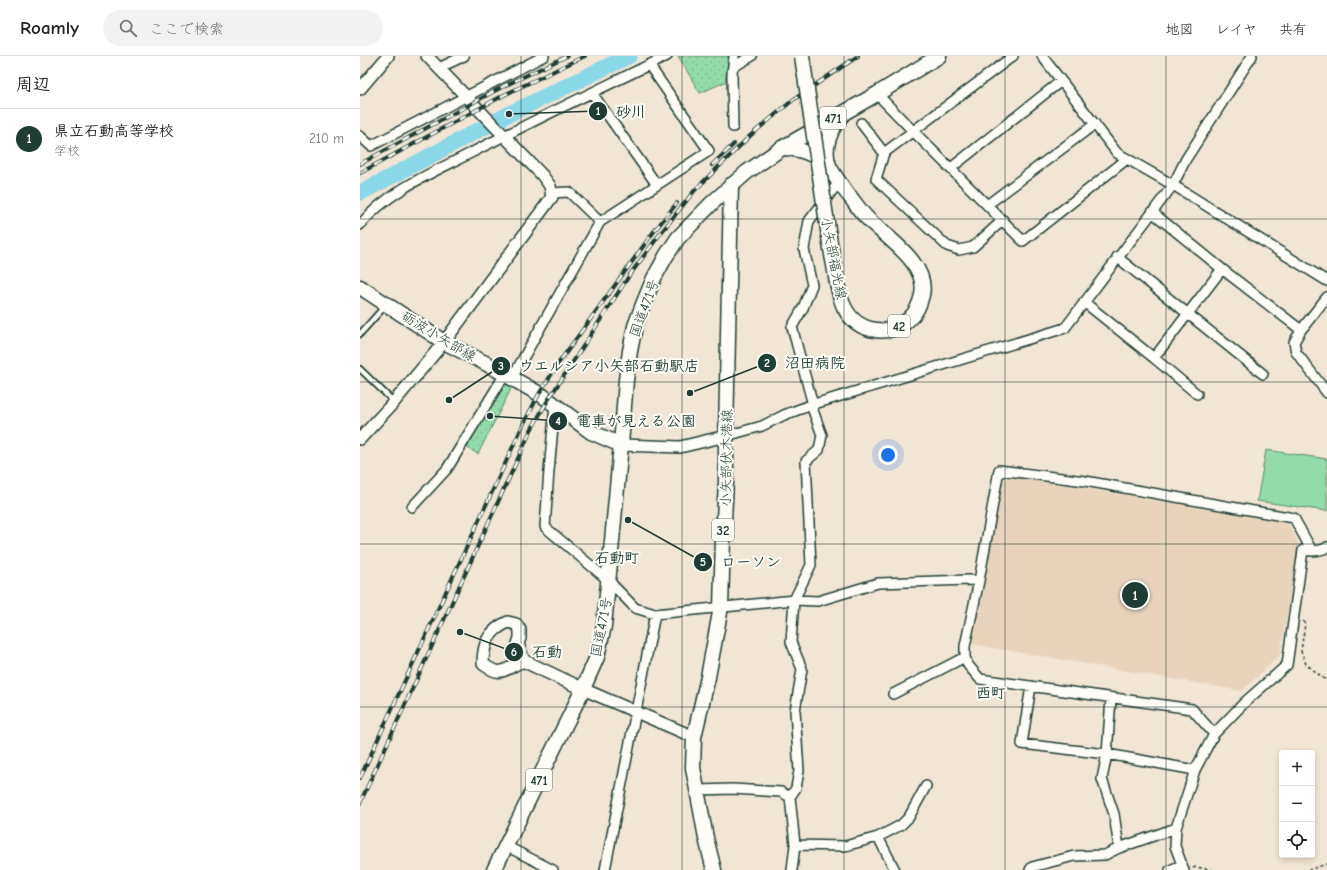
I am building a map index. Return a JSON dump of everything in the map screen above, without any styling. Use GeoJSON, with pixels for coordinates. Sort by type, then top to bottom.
{"type":"FeatureCollection","features":[{"type":"Feature","properties":{"kind":"main road","name":"小矢部福光線"},"geometry":{"type":"LineString","coordinates":[[802,56],[827,223],[840,297],[847,313],[862,326],[871,330],[892,330],[910,319],[916,311],[921,302],[923,292],[922,282],[919,273],[906,254],[859,209],[830,167],[828,158],[828,138],[838,119],[847,110]]}},
{"type":"Feature","properties":{"kind":"main road","name":"国道471号"},"geometry":{"type":"LineString","coordinates":[[494,870],[583,689],[597,657],[604,626],[609,581],[626,380],[630,351],[635,326],[644,302],[666,256],[678,238],[695,220],[731,185],[747,172],[782,148],[877,94],[939,56]]}},
{"type":"Feature","properties":{"kind":"main road","name":"小矢部福光線"},"geometry":{"type":"LineString","coordinates":[[782,148],[792,148],[811,155],[830,167]]}},
{"type":"Feature","properties":{"kind":"main road","name":"小矢部伏木港線"},"geometry":{"type":"LineString","coordinates":[[714,870],[706,838],[693,768],[694,737],[708,677],[721,607],[726,482],[731,185]]}},
{"type":"Feature","properties":{"kind":"main road","name":"砺波小矢部線"},"geometry":{"type":"LineString","coordinates":[[360,288],[444,342],[543,396],[591,432],[621,445]]}},
{"type":"Feature","properties":{"kind":"main road"},"geometry":{"type":"LineString","coordinates":[[524,661],[583,689]]}},
{"type":"Feature","properties":{"kind":"street"},"geometry":{"type":"LineString","coordinates":[[360,89],[388,56]]}},
{"type":"Feature","properties":{"kind":"street"},"geometry":{"type":"LineString","coordinates":[[360,439],[394,402],[444,342],[552,197],[550,186],[542,175],[427,56]]}},
{"type":"Feature","properties":{"kind":"street"},"geometry":{"type":"LineString","coordinates":[[439,68],[464,56]]}},
{"type":"Feature","properties":{"kind":"street"},"geometry":{"type":"LineString","coordinates":[[360,136],[371,146],[544,56]]}},
{"type":"Feature","properties":{"kind":"street"},"geometry":{"type":"LineString","coordinates":[[360,225],[369,214],[388,198],[407,186],[505,135],[667,56]]}},
{"type":"Feature","properties":{"kind":"street"},"geometry":{"type":"LineString","coordinates":[[733,128],[732,74],[734,56]]}},
{"type":"Feature","properties":{"kind":"street"},"geometry":{"type":"LineString","coordinates":[[733,67],[752,56]]}},
{"type":"Feature","properties":{"kind":"street"},"geometry":{"type":"LineString","coordinates":[[1003,220],[973,247],[959,250],[947,246],[876,179],[884,153],[1013,56]]}},
{"type":"Feature","properties":{"kind":"street"},"geometry":{"type":"LineString","coordinates":[[1042,56],[1117,153],[1173,184],[1327,281]]}},
{"type":"Feature","properties":{"kind":"street"},"geometry":{"type":"LineString","coordinates":[[621,445],[680,447],[726,436],[762,426],[784,415],[812,405],[1065,328],[1173,184],[1186,159],[1252,56]]}},
{"type":"Feature","properties":{"kind":"street"},"geometry":{"type":"LineString","coordinates":[[412,507],[447,469],[508,376],[600,222],[708,151],[649,65]]}},
{"type":"Feature","properties":{"kind":"street"},"geometry":{"type":"LineString","coordinates":[[951,168],[1061,81]]}},
{"type":"Feature","properties":{"kind":"street"},"geometry":{"type":"LineString","coordinates":[[592,93],[656,185]]}},
{"type":"Feature","properties":{"kind":"street"},"geometry":{"type":"LineString","coordinates":[[877,94],[988,204],[1023,241],[1127,159]]}},
{"type":"Feature","properties":{"kind":"street"},"geometry":{"type":"LineString","coordinates":[[861,123],[884,153]]}},
{"type":"Feature","properties":{"kind":"street"},"geometry":{"type":"LineString","coordinates":[[988,204],[1094,124]]}},
{"type":"Feature","properties":{"kind":"street"},"geometry":{"type":"LineString","coordinates":[[792,870],[795,845],[790,797],[796,788],[799,772],[795,711],[802,668],[791,642],[794,600],[811,565],[806,461],[819,450],[822,435],[812,405],[792,327],[803,308],[812,285],[804,249],[809,221],[839,182]]}},
{"type":"Feature","properties":{"kind":"street"},"geometry":{"type":"LineString","coordinates":[[551,193],[569,192],[600,222]]}},
{"type":"Feature","properties":{"kind":"street"},"geometry":{"type":"LineString","coordinates":[[1152,212],[1222,269],[1301,330]]}},
{"type":"Feature","properties":{"kind":"street"},"geometry":{"type":"LineString","coordinates":[[1117,257],[1263,374]]}},
{"type":"Feature","properties":{"kind":"street"},"geometry":{"type":"LineString","coordinates":[[1154,358],[1222,269]]}},
{"type":"Feature","properties":{"kind":"street"},"geometry":{"type":"LineString","coordinates":[[1327,296],[1301,330],[1294,342],[1296,352],[1327,393]]}},
{"type":"Feature","properties":{"kind":"street"},"geometry":{"type":"LineString","coordinates":[[1084,302],[1196,394]]}},
{"type":"Feature","properties":{"kind":"street"},"geometry":{"type":"LineString","coordinates":[[555,405],[545,527],[609,581],[635,608],[655,614],[794,600],[818,601],[878,583],[979,581]]}},
{"type":"Feature","properties":{"kind":"street"},"geometry":{"type":"LineString","coordinates":[[1214,734],[1192,709],[980,679],[968,665],[965,657],[965,646],[1000,470],[1085,481],[1294,518],[1312,551]]}},
{"type":"Feature","properties":{"kind":"street"},"geometry":{"type":"LineString","coordinates":[[1170,870],[1185,868],[1175,846],[1176,828],[1195,770],[1214,734],[1245,702],[1287,665],[1303,550],[1326,550]]}},
{"type":"Feature","properties":{"kind":"street"},"geometry":{"type":"LineString","coordinates":[[605,870],[655,614]]}},
{"type":"Feature","properties":{"kind":"street"},"geometry":{"type":"LineString","coordinates":[[508,622],[516,624],[520,630],[518,644],[524,661],[514,664],[501,672],[492,671],[483,664],[483,656],[488,637],[498,627],[508,622]]}},
{"type":"Feature","properties":{"kind":"street"},"geometry":{"type":"LineString","coordinates":[[893,694],[965,657]]}},
{"type":"Feature","properties":{"kind":"street"},"geometry":{"type":"LineString","coordinates":[[1031,686],[1022,744],[1106,754],[1195,770]]}},
{"type":"Feature","properties":{"kind":"street"},"geometry":{"type":"LineString","coordinates":[[583,689],[694,737]]}},
{"type":"Feature","properties":{"kind":"street"},"geometry":{"type":"LineString","coordinates":[[1111,698],[1106,754],[1102,779],[1114,814],[1119,848]]}},
{"type":"Feature","properties":{"kind":"street"},"geometry":{"type":"LineString","coordinates":[[795,845],[845,846],[878,837],[901,825],[909,817],[926,786]]}},
{"type":"Feature","properties":{"kind":"street"},"geometry":{"type":"LineString","coordinates":[[697,790],[733,789],[781,792],[790,797]]}},
{"type":"Feature","properties":{"kind":"street"},"geometry":{"type":"LineString","coordinates":[[1030,870],[1032,867],[1074,856],[1105,855],[1119,848],[1176,828]]}},
{"type":"Feature","properties":{"kind":"street"},"geometry":{"type":"LineString","coordinates":[[878,837],[895,870]]}},
{"type":"Feature","properties":{"kind":"street"},"geometry":{"type":"LineString","coordinates":[[506,846],[553,870]]}},
{"type":"Feature","properties":{"kind":"lane"},"geometry":{"type":"LineString","coordinates":[[360,334],[386,304]]}},
{"type":"Feature","properties":{"kind":"lane"},"geometry":{"type":"LineString","coordinates":[[360,369],[394,402]]}},
{"type":"Feature","properties":{"kind":"path"},"geometry":{"type":"LineString","coordinates":[[1295,610],[1305,624],[1301,651],[1306,664],[1327,681]]}},
{"type":"Feature","properties":{"kind":"path"},"geometry":{"type":"LineString","coordinates":[[1308,870],[1327,864]]}},
{"type":"Feature","properties":{"kind":"path"},"geometry":{"type":"LineString","coordinates":[[1185,868],[1196,867],[1213,870]]}},
{"type":"Feature","properties":{"kind":"shaded area"},"geometry":{"type":"Polygon","coordinates":[[[1010,476],[1287,522],[1299,545],[1280,655],[1242,691],[971,644],[1002,482],[1010,476]]]}},
{"type":"Feature","properties":{"kind":"green space"},"geometry":{"type":"Polygon","coordinates":[[[678,56],[729,56],[725,82],[700,93],[678,56]]]}},
{"type":"Feature","properties":{"kind":"green space"},"geometry":{"type":"Polygon","coordinates":[[[505,381],[513,385],[478,454],[464,446],[505,381]]]}},
{"type":"Feature","properties":{"kind":"green space"},"geometry":{"type":"Polygon","coordinates":[[[1266,450],[1327,459],[1327,511],[1257,501],[1266,450]]]}},
{"type":"Feature","properties":{"kind":"waterway"},"geometry":{"type":"LineString","coordinates":[[360,193],[509,114],[629,56]]}},
{"type":"Feature","properties":{"kind":"railway"},"geometry":{"type":"LineString","coordinates":[[360,164],[502,87],[567,56]]}},
{"type":"Feature","properties":{"kind":"railway"},"geometry":{"type":"LineString","coordinates":[[360,173],[506,94],[585,56]]}},
{"type":"Feature","properties":{"kind":"railway"},"geometry":{"type":"LineString","coordinates":[[360,803],[531,430],[548,400],[629,276],[695,190],[751,135],[793,100],[858,56]]}},
{"type":"Feature","properties":{"kind":"railway"},"geometry":{"type":"LineString","coordinates":[[712,165],[734,144]]}},
{"type":"Feature","properties":{"kind":"railway"},"geometry":{"type":"LineString","coordinates":[[360,778],[522,427],[539,394],[560,361],[655,230],[677,203]]}},
{"type":"Feature","properties":{"kind":"place","name":"砂川"},"geometry":{"type":"Point","coordinates":[509,114]}},
{"type":"Feature","properties":{"kind":"place","name":"沼田病院"},"geometry":{"type":"Point","coordinates":[690,393]}},
{"type":"Feature","properties":{"kind":"place","name":"ウエルシア小矢部石動駅店"},"geometry":{"type":"Point","coordinates":[449,400]}},
{"type":"Feature","properties":{"kind":"place","name":"電車が見える公園"},"geometry":{"type":"Point","coordinates":[490,416]}},
{"type":"Feature","properties":{"kind":"place","name":"ローソン"},"geometry":{"type":"Point","coordinates":[628,520]}},
{"type":"Feature","properties":{"kind":"place","name":"県立石動高等学校"},"geometry":{"type":"Point","coordinates":[1135,595]}},
{"type":"Feature","properties":{"kind":"place","name":"石動"},"geometry":{"type":"Point","coordinates":[460,632]}},
{"type":"Feature","properties":{"kind":"district","name":"石動町"},"geometry":{"type":"Point","coordinates":[617,558]}},
{"type":"Feature","properties":{"kind":"district","name":"西町"},"geometry":{"type":"Point","coordinates":[991,693]}}]}
